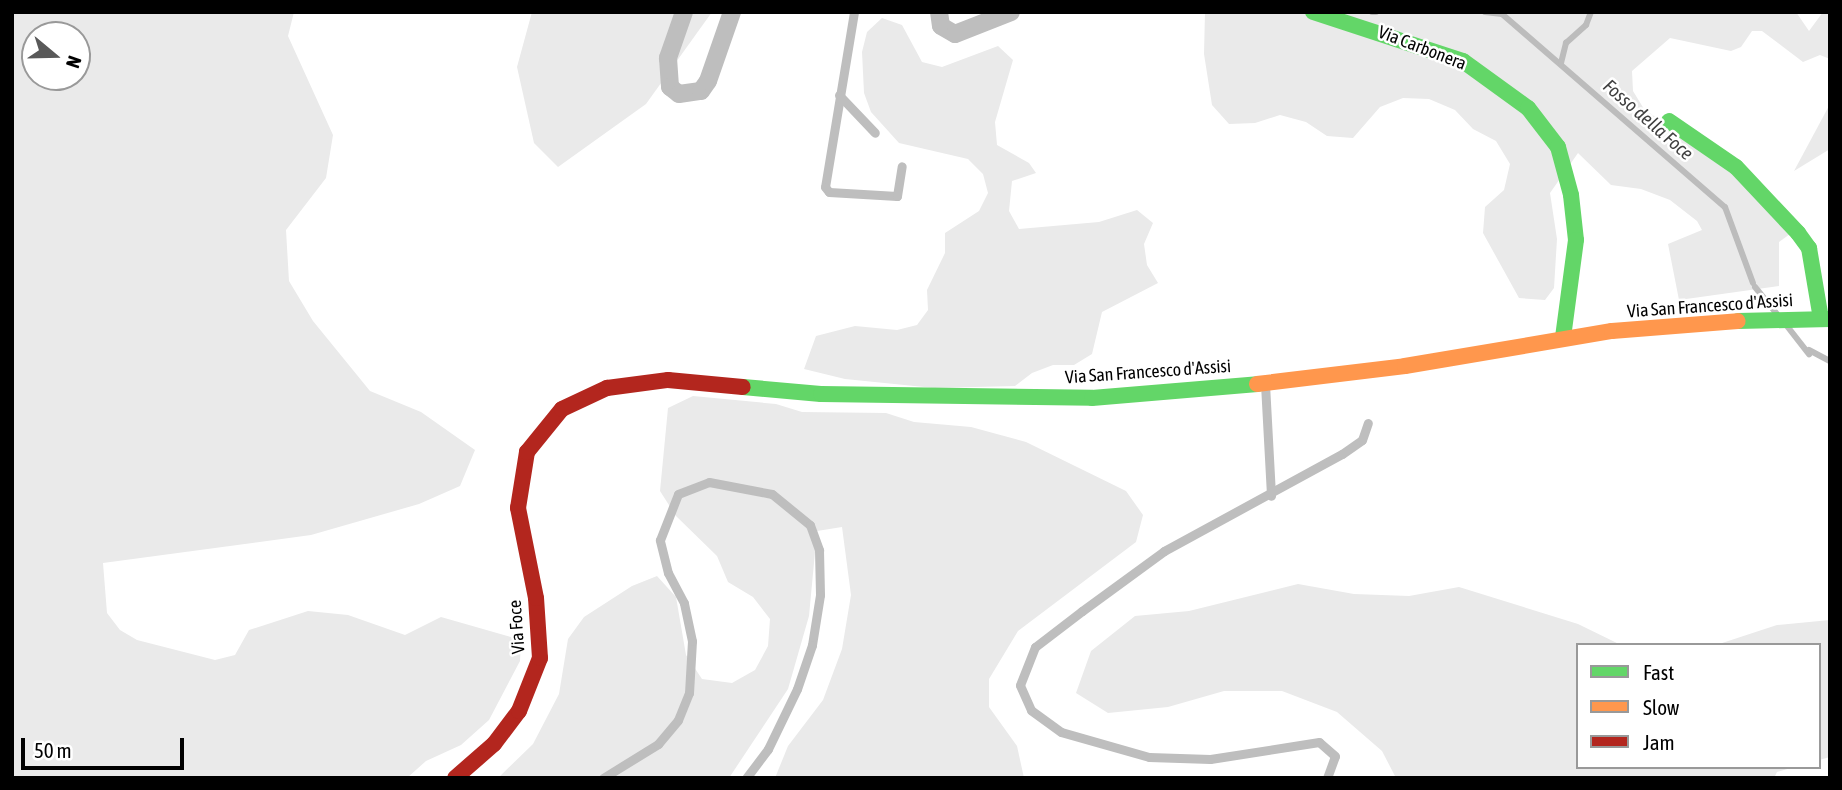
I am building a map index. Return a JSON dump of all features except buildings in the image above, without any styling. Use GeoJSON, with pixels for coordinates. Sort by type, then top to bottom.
{"type":"FeatureCollection","features":[{"type":"Feature","properties":{"kind":"main road","name":"Via Carbonera"},"geometry":{"type":"LineString","coordinates":[[1313,12],[1462,61],[1528,108],[1558,147],[1571,195],[1576,240],[1562,321],[1563,338]]}},
{"type":"Feature","properties":{"kind":"main road"},"geometry":{"type":"LineString","coordinates":[[1669,121],[1736,167],[1798,233],[1809,248],[1826,319]]}},
{"type":"Feature","properties":{"kind":"main road","name":"Via San Francesco d'Assisi"},"geometry":{"type":"LineString","coordinates":[[518,487],[527,452],[562,409],[607,388],[637,382],[668,380],[821,394],[1093,398],[1405,366],[1563,338],[1703,322],[1826,319]]}},
{"type":"Feature","properties":{"kind":"main road","name":"Via Foce"},"geometry":{"type":"LineString","coordinates":[[455,778],[494,744],[519,711],[540,658],[540,626],[518,508],[518,487]]}},
{"type":"Feature","properties":{"kind":"street"},"geometry":{"type":"LineString","coordinates":[[684,12],[668,58],[670,87],[679,94],[701,91],[708,80],[732,12]]}},
{"type":"Feature","properties":{"kind":"street"},"geometry":{"type":"LineString","coordinates":[[939,12],[941,26],[955,33],[1012,12]]}},
{"type":"Feature","properties":{"kind":"lane"},"geometry":{"type":"LineString","coordinates":[[854,12],[825,187],[830,192],[897,196],[902,166]]}},
{"type":"Feature","properties":{"kind":"lane"},"geometry":{"type":"LineString","coordinates":[[839,95],[875,133]]}},
{"type":"Feature","properties":{"kind":"lane"},"geometry":{"type":"LineString","coordinates":[[1265,382],[1271,496]]}},
{"type":"Feature","properties":{"kind":"lane"},"geometry":{"type":"LineString","coordinates":[[1327,778],[1335,756],[1319,742],[1210,759],[1149,757],[1062,732],[1031,710],[1020,685],[1035,647],[1082,611],[1164,551],[1271,496],[1362,440],[1368,423]]}},
{"type":"Feature","properties":{"kind":"lane"},"geometry":{"type":"LineString","coordinates":[[603,778],[658,744],[677,720],[690,693],[692,641],[684,603],[668,573],[660,540],[678,494],[709,482],[772,494],[810,526],[819,550],[820,595],[812,645],[797,689],[768,749],[746,778]]}},
{"type":"Feature","properties":{"kind":"shaded area"},"geometry":{"type":"Polygon","coordinates":[[[12,12],[294,12],[288,36],[333,135],[326,178],[286,230],[289,281],[313,321],[370,391],[421,412],[475,450],[460,486],[419,504],[311,535],[103,563],[107,613],[120,630],[137,640],[215,660],[235,655],[249,630],[308,611],[348,615],[405,635],[441,617],[521,640],[520,661],[489,720],[461,745],[426,761],[407,778],[12,778],[12,12]]]}},
{"type":"Feature","properties":{"kind":"shaded area"},"geometry":{"type":"Polygon","coordinates":[[[532,12],[712,12],[646,104],[558,167],[534,143],[517,67],[532,12]]]}},
{"type":"Feature","properties":{"kind":"shaded area"},"geometry":{"type":"Polygon","coordinates":[[[1205,12],[1796,12],[1809,31],[1823,12],[1830,12],[1830,59],[1820,55],[1803,62],[1762,31],[1752,31],[1741,47],[1731,51],[1670,38],[1632,71],[1633,91],[1644,109],[1730,170],[1790,234],[1779,242],[1779,286],[1679,300],[1668,244],[1702,230],[1697,221],[1670,200],[1641,189],[1611,185],[1578,153],[1550,193],[1557,239],[1554,288],[1545,300],[1519,298],[1483,233],[1485,207],[1504,190],[1510,164],[1496,141],[1473,129],[1455,110],[1429,99],[1403,98],[1380,107],[1353,138],[1327,136],[1306,122],[1280,115],[1255,123],[1229,124],[1212,105],[1204,54],[1205,12]]]}},
{"type":"Feature","properties":{"kind":"shaded area"},"geometry":{"type":"Polygon","coordinates":[[[882,18],[902,25],[922,62],[942,67],[998,46],[1013,60],[995,122],[997,145],[1029,163],[1036,173],[1012,181],[1009,211],[1019,229],[1099,222],[1137,210],[1153,223],[1144,244],[1147,265],[1158,283],[1102,312],[1092,354],[1074,365],[1053,365],[1032,373],[1015,386],[934,388],[845,379],[804,369],[816,336],[855,326],[897,330],[917,325],[928,310],[927,290],[945,253],[945,233],[979,211],[988,193],[983,174],[968,159],[899,143],[871,112],[864,93],[862,52],[867,32],[882,18]]]}},
{"type":"Feature","properties":{"kind":"shaded area"},"geometry":{"type":"Polygon","coordinates":[[[1830,104],[1830,149],[1794,171],[1830,104]]]}},
{"type":"Feature","properties":{"kind":"shaded area"},"geometry":{"type":"Polygon","coordinates":[[[693,396],[776,404],[802,412],[886,413],[914,422],[971,427],[1026,442],[1126,491],[1143,515],[1136,542],[1018,631],[989,679],[989,707],[1017,746],[1024,778],[775,778],[788,746],[823,700],[842,649],[851,595],[842,527],[817,531],[809,616],[788,689],[729,778],[498,778],[533,744],[559,694],[568,639],[584,617],[632,586],[657,576],[676,597],[686,655],[702,679],[732,683],[755,670],[768,646],[770,619],[753,597],[728,582],[717,556],[676,516],[660,491],[668,408],[693,396]]]}},
{"type":"Feature","properties":{"kind":"shaded area"},"geometry":{"type":"Polygon","coordinates":[[[1298,584],[1354,594],[1409,596],[1459,587],[1578,624],[1617,643],[1576,643],[1576,769],[1787,769],[1777,772],[1774,778],[1396,778],[1382,751],[1337,712],[1282,691],[1224,691],[1168,707],[1108,713],[1076,693],[1091,651],[1135,616],[1189,611],[1298,584]]]}},
{"type":"Feature","properties":{"kind":"shaded area"},"geometry":{"type":"Polygon","coordinates":[[[1830,620],[1830,757],[1821,759],[1821,643],[1722,643],[1777,625],[1830,620]]]}},
{"type":"Feature","properties":{"kind":"waterway","name":"Fosso della Foce"},"geometry":{"type":"LineString","coordinates":[[1485,12],[1502,14],[1725,207],[1753,283]]}},
{"type":"Feature","properties":{"kind":"waterway"},"geometry":{"type":"LineString","coordinates":[[1561,63],[1566,43],[1586,25],[1591,12]]}},
{"type":"Feature","properties":{"kind":"waterway","name":"Fosso della Foce"},"geometry":{"type":"LineString","coordinates":[[1755,287],[1778,315]]}},
{"type":"Feature","properties":{"kind":"waterway","name":"Fosso della Foce"},"geometry":{"type":"LineString","coordinates":[[1787,326],[1809,354]]}},
{"type":"Feature","properties":{"kind":"waterway","name":"Fosso della Foce"},"geometry":{"type":"LineString","coordinates":[[1809,350],[1830,361]]}},
{"type":"Feature","properties":{"kind":"traffic: fast"},"geometry":{"type":"LineString","coordinates":[[1313,12],[1463,61],[1528,108],[1558,147],[1571,195],[1576,240],[1563,338]]}},
{"type":"Feature","properties":{"kind":"traffic: fast"},"geometry":{"type":"LineString","coordinates":[[1669,121],[1736,167],[1798,233],[1809,248],[1821,319]]}},
{"type":"Feature","properties":{"kind":"traffic: fast"},"geometry":{"type":"LineString","coordinates":[[1738,321],[1830,319]]}},
{"type":"Feature","properties":{"kind":"traffic: fast"},"geometry":{"type":"LineString","coordinates":[[743,387],[821,394],[1092,398],[1257,384]]}},
{"type":"Feature","properties":{"kind":"traffic: slow"},"geometry":{"type":"LineString","coordinates":[[1257,384],[1405,366],[1612,331],[1738,321]]}},
{"type":"Feature","properties":{"kind":"traffic: jam"},"geometry":{"type":"LineString","coordinates":[[455,778],[494,744],[519,711],[540,658],[536,598],[518,508],[527,452],[562,409],[607,388],[668,380],[743,387]]}}]}
